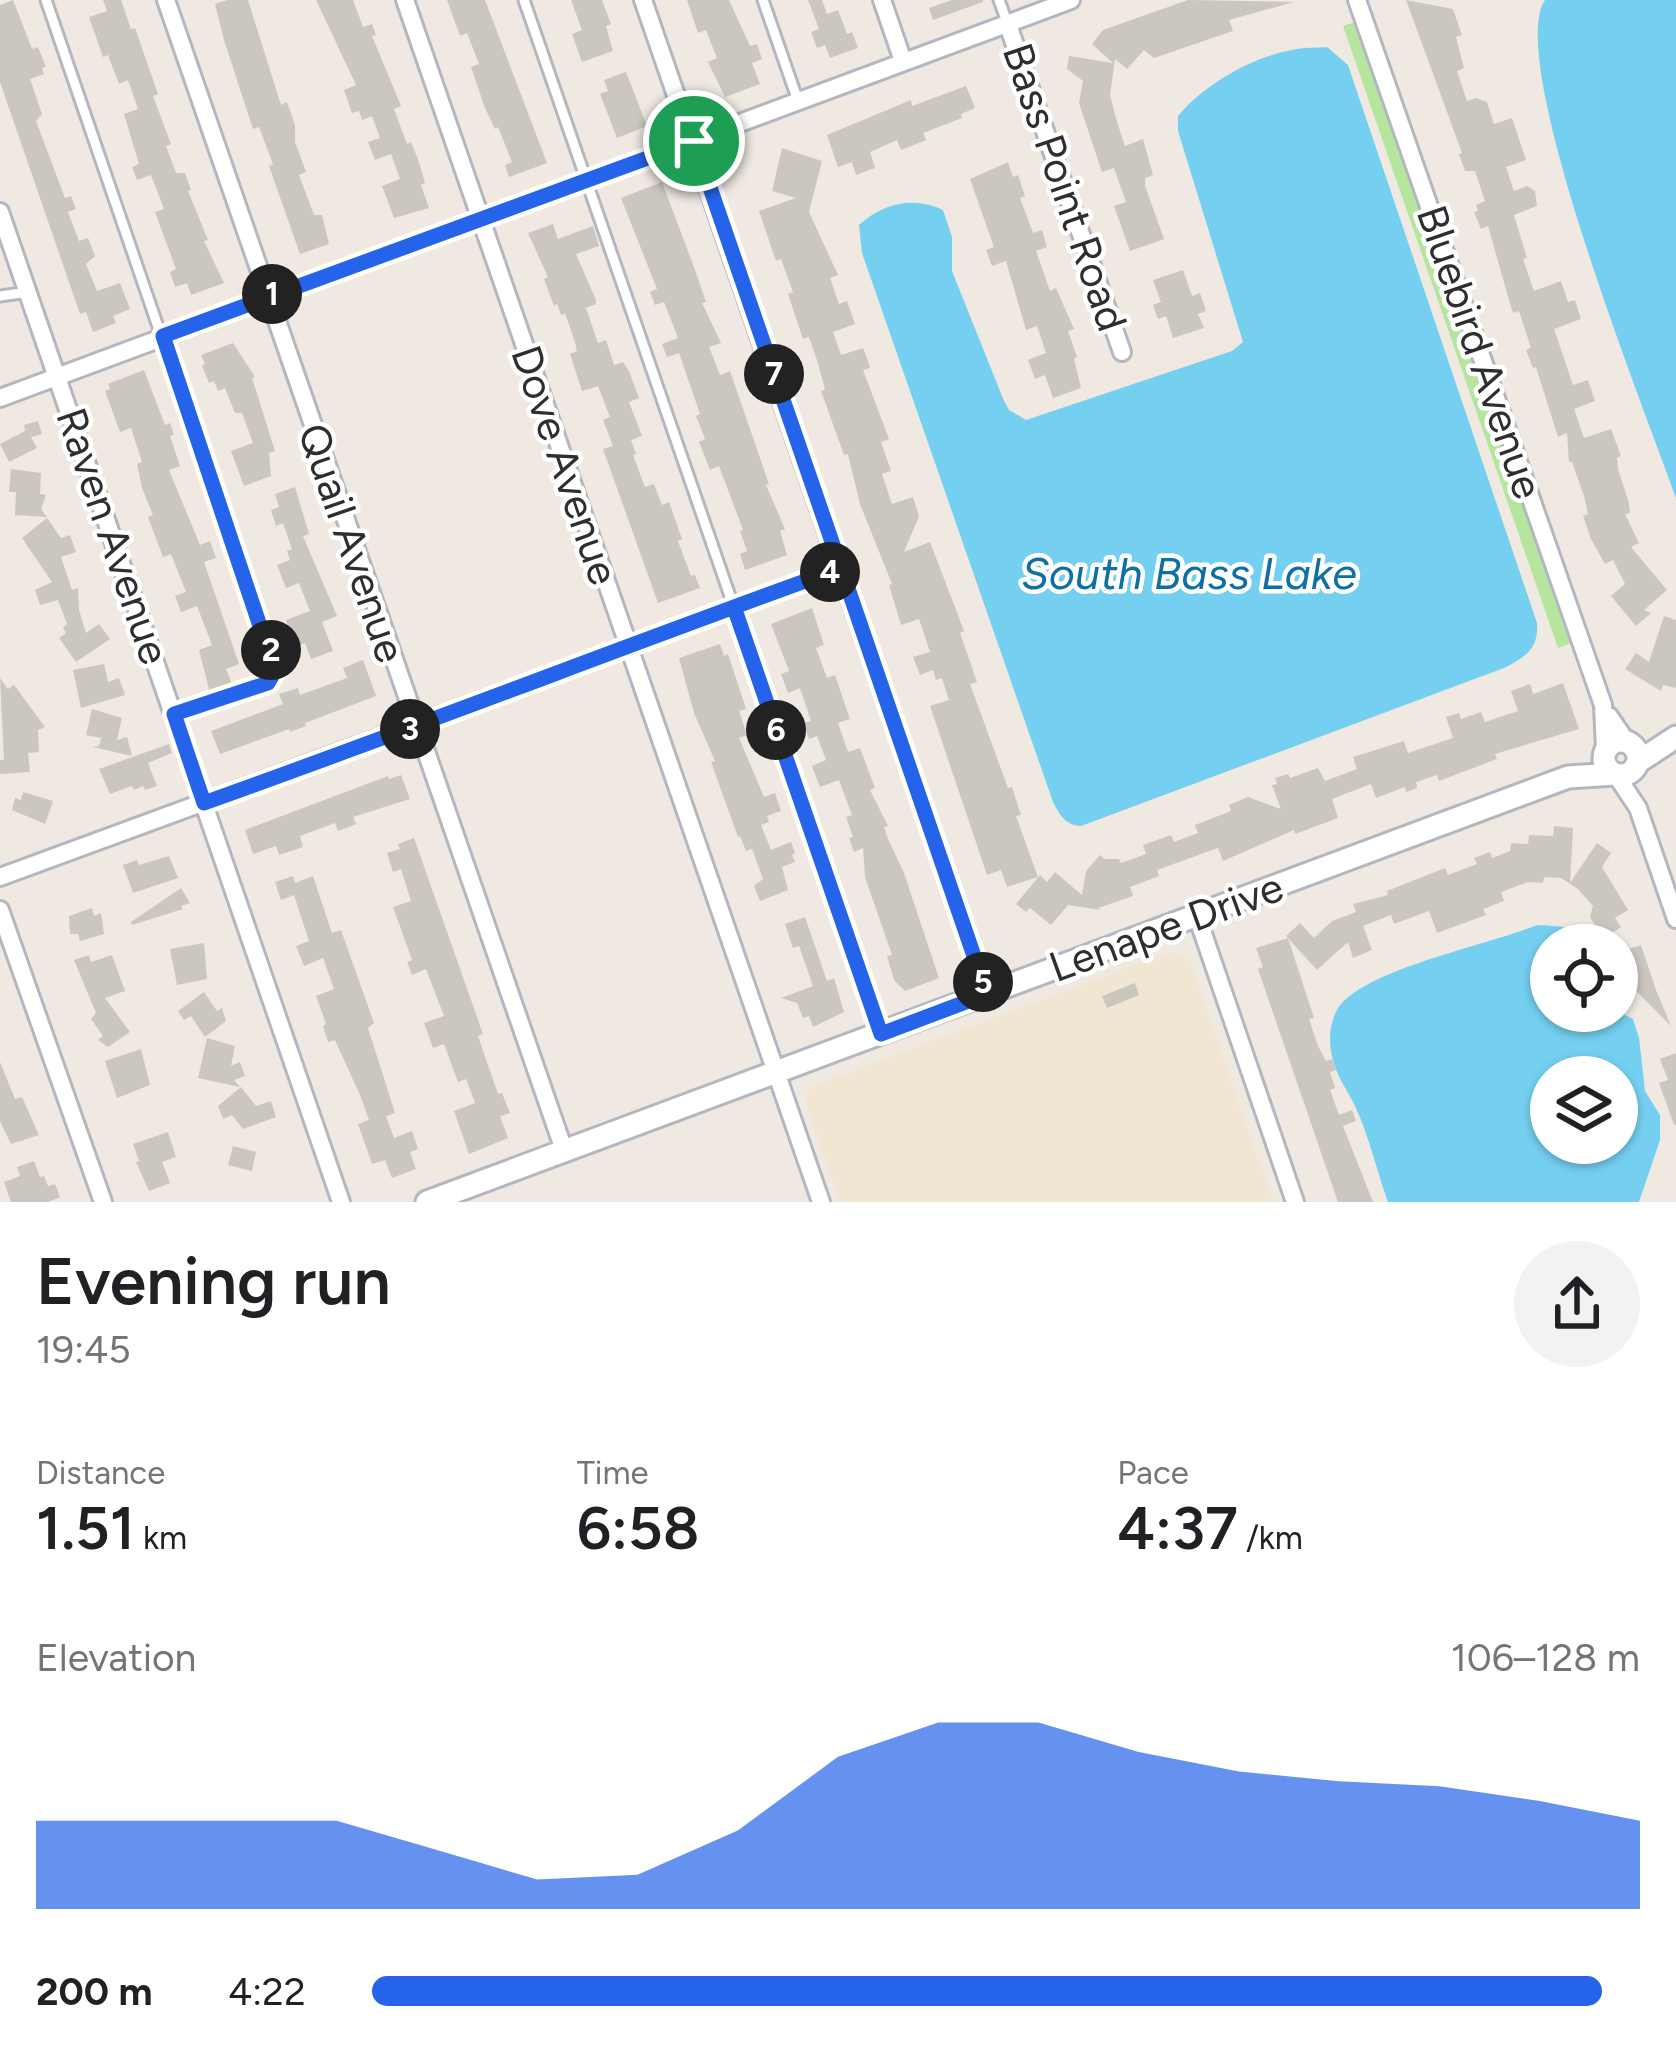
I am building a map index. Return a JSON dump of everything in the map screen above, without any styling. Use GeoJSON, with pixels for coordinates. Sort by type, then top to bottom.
{"type":"FeatureCollection","features":[{"type":"Feature","properties":{"kind":"street","name":"Quail Avenue"},"geometry":{"type":"LineString","coordinates":[[166,0],[565,1153]]}},
{"type":"Feature","properties":{"kind":"street","name":"Dove Avenue"},"geometry":{"type":"LineString","coordinates":[[405,0],[820,1202]]}},
{"type":"Feature","properties":{"kind":"street"},"geometry":{"type":"LineString","coordinates":[[643,0],[987,994]]}},
{"type":"Feature","properties":{"kind":"street"},"geometry":{"type":"LineString","coordinates":[[882,0],[903,61]]}},
{"type":"Feature","properties":{"kind":"street"},"geometry":{"type":"LineString","coordinates":[[0,398],[1071,0]]}},
{"type":"Feature","properties":{"kind":"street","name":"Bluebird Avenue"},"geometry":{"type":"LineString","coordinates":[[1357,0],[1676,919]]}},
{"type":"Feature","properties":{"kind":"street","name":"Bass Point Road"},"geometry":{"type":"LineString","coordinates":[[1007,22],[1122,352]]}},
{"type":"Feature","properties":{"kind":"street","name":"Raven Avenue"},"geometry":{"type":"LineString","coordinates":[[0,212],[341,1202]]}},
{"type":"Feature","properties":{"kind":"street"},"geometry":{"type":"LineString","coordinates":[[0,877],[841,568]]}},
{"type":"Feature","properties":{"kind":"street"},"geometry":{"type":"LineString","coordinates":[[1621,758],[1672,739]]}},
{"type":"Feature","properties":{"kind":"street","name":"Lenape Drive"},"geometry":{"type":"LineString","coordinates":[[427,1202],[1621,758]]}},
{"type":"Feature","properties":{"kind":"street"},"geometry":{"type":"LineString","coordinates":[[0,910],[103,1202]]}},
{"type":"Feature","properties":{"kind":"street"},"geometry":{"type":"LineString","coordinates":[[1197,916],[1295,1202]]}},
{"type":"Feature","properties":{"kind":"lane"},"geometry":{"type":"LineString","coordinates":[[46,0],[275,671],[268,683],[174,714]]}},
{"type":"Feature","properties":{"kind":"lane"},"geometry":{"type":"LineString","coordinates":[[524,0],[881,1034]]}},
{"type":"Feature","properties":{"kind":"lane"},"geometry":{"type":"LineString","coordinates":[[763,0],[798,101]]}},
{"type":"Feature","properties":{"kind":"lane"},"geometry":{"type":"LineString","coordinates":[[999,0],[1007,22]]}},
{"type":"Feature","properties":{"kind":"lane"},"geometry":{"type":"LineString","coordinates":[[0,296],[28,292]]}},
{"type":"Feature","properties":{"kind":"shaded area"},"geometry":{"type":"Polygon","coordinates":[[[1177,953],[1189,959],[1273,1202],[840,1202],[806,1104],[806,1094],[813,1086],[1177,953]]]}},
{"type":"Feature","properties":{"kind":"green space"},"geometry":{"type":"Polygon","coordinates":[[[1359,21],[1574,642],[1558,648],[1343,26],[1359,21]]]}},
{"type":"Feature","properties":{"kind":"water"},"geometry":{"type":"Polygon","coordinates":[[[1545,0],[1676,0],[1676,498],[1611,321],[1561,163],[1544,92],[1538,35],[1545,0]]]}},
{"type":"Feature","properties":{"kind":"water","name":"South Bass Lake"},"geometry":{"type":"Polygon","coordinates":[[[1327,47],[1348,65],[1537,623],[1536,639],[1524,656],[1504,668],[1081,826],[1071,824],[1053,802],[862,253],[859,225],[899,204],[921,203],[943,210],[952,237],[952,271],[1004,401],[1026,420],[1232,351],[1243,342],[1178,131],[1178,116],[1217,82],[1248,65],[1301,48],[1327,47]]]}},
{"type":"Feature","properties":{"kind":"water"},"geometry":{"type":"Polygon","coordinates":[[[1530,927],[1530,1032],[1637,1032],[1645,1091],[1660,1115],[1660,1140],[1639,1202],[1388,1202],[1360,1117],[1334,1063],[1330,1036],[1334,1015],[1357,991],[1433,958],[1530,927]]]}},
{"type":"Feature","properties":{"kind":"building"},"geometry":{"type":"Polygon","coordinates":[[[13,0],[32,49],[38,47],[46,67],[44,74],[30,79],[42,114],[36,121],[65,198],[71,196],[76,209],[68,212],[79,241],[88,238],[95,256],[86,264],[97,291],[120,283],[130,309],[113,316],[116,323],[93,332],[86,312],[80,314],[0,82],[0,5],[13,0]]]}},
{"type":"Feature","properties":{"kind":"building"},"geometry":{"type":"Polygon","coordinates":[[[103,0],[121,0],[131,29],[135,28],[158,94],[153,96],[171,144],[166,146],[176,173],[185,173],[208,240],[204,241],[224,283],[191,295],[187,283],[175,287],[170,272],[176,269],[155,212],[164,209],[151,175],[137,180],[132,167],[139,164],[124,114],[138,109],[128,80],[119,84],[108,55],[103,57],[89,17],[107,11],[103,0]]]}},
{"type":"Feature","properties":{"kind":"building"},"geometry":{"type":"Polygon","coordinates":[[[248,0],[281,105],[287,102],[295,125],[295,142],[306,172],[299,175],[314,215],[322,215],[329,244],[300,254],[269,166],[273,164],[259,127],[253,129],[224,40],[215,4],[248,0]]]}},
{"type":"Feature","properties":{"kind":"building"},"geometry":{"type":"Polygon","coordinates":[[[316,0],[353,0],[363,27],[372,24],[376,35],[372,36],[401,106],[394,109],[419,162],[429,208],[394,218],[382,186],[400,179],[391,154],[375,160],[368,142],[380,138],[372,116],[362,120],[359,111],[352,113],[344,90],[356,85],[316,0]]]}},
{"type":"Feature","properties":{"kind":"building"},"geometry":{"type":"Polygon","coordinates":[[[447,0],[485,0],[547,163],[509,177],[505,165],[512,162],[471,67],[479,64],[467,33],[460,36],[447,0]]]}},
{"type":"Feature","properties":{"kind":"building"},"geometry":{"type":"Polygon","coordinates":[[[571,0],[602,0],[611,24],[606,26],[613,51],[582,62],[572,34],[582,30],[571,0]]]}},
{"type":"Feature","properties":{"kind":"building"},"geometry":{"type":"Polygon","coordinates":[[[687,0],[729,0],[750,46],[757,44],[762,59],[752,63],[760,84],[725,97],[708,62],[717,58],[706,30],[698,33],[687,0]]]}},
{"type":"Feature","properties":{"kind":"building"},"geometry":{"type":"Polygon","coordinates":[[[808,0],[822,0],[827,14],[838,10],[858,48],[830,58],[825,45],[817,48],[811,32],[819,29],[808,0]]]}},
{"type":"Feature","properties":{"kind":"building"},"geometry":{"type":"Polygon","coordinates":[[[952,0],[983,2],[933,20],[929,8],[952,0]]]}},
{"type":"Feature","properties":{"kind":"building"},"geometry":{"type":"Polygon","coordinates":[[[1188,0],[1294,2],[1229,20],[1233,31],[1154,58],[1144,50],[1127,69],[1115,59],[1110,95],[1117,122],[1125,146],[1143,139],[1153,175],[1145,178],[1145,186],[1164,239],[1130,251],[1114,206],[1126,202],[1114,168],[1102,172],[1079,103],[1083,81],[1067,69],[1069,56],[1113,63],[1092,44],[1103,30],[1188,0]]]}},
{"type":"Feature","properties":{"kind":"building"},"geometry":{"type":"Polygon","coordinates":[[[1406,0],[1453,9],[1462,35],[1456,37],[1464,68],[1457,71],[1467,101],[1487,102],[1494,124],[1512,118],[1526,160],[1506,167],[1514,191],[1527,186],[1535,191],[1537,206],[1514,215],[1527,258],[1523,259],[1534,291],[1561,281],[1568,302],[1575,300],[1581,319],[1554,329],[1573,385],[1588,380],[1595,401],[1574,409],[1584,438],[1611,429],[1629,503],[1630,513],[1625,514],[1639,543],[1631,547],[1667,590],[1644,610],[1651,613],[1636,626],[1611,596],[1625,584],[1613,560],[1605,564],[1591,539],[1583,516],[1588,514],[1584,496],[1569,462],[1567,433],[1558,437],[1526,350],[1531,348],[1519,311],[1513,313],[1488,226],[1481,229],[1474,212],[1485,201],[1475,171],[1465,171],[1406,0]]]}},
{"type":"Feature","properties":{"kind":"building"},"geometry":{"type":"Polygon","coordinates":[[[626,72],[647,126],[617,138],[600,94],[608,91],[604,80],[626,72]]]}},
{"type":"Feature","properties":{"kind":"building"},"geometry":{"type":"Polygon","coordinates":[[[966,86],[975,108],[961,114],[962,118],[923,133],[926,140],[901,150],[897,140],[870,152],[875,168],[856,175],[852,162],[838,167],[827,135],[911,100],[912,106],[966,86]]]}},
{"type":"Feature","properties":{"kind":"building"},"geometry":{"type":"Polygon","coordinates":[[[782,148],[822,161],[809,212],[838,275],[830,278],[839,304],[847,301],[855,324],[833,332],[841,355],[863,348],[867,358],[870,368],[863,370],[889,439],[881,442],[891,471],[882,474],[892,504],[913,497],[919,516],[904,552],[930,542],[964,631],[960,633],[977,682],[970,684],[1008,788],[1012,787],[1021,815],[1016,816],[1038,877],[1007,887],[1001,870],[987,875],[930,706],[949,700],[942,678],[936,680],[933,670],[920,675],[913,657],[930,652],[919,619],[901,625],[848,454],[844,455],[821,391],[825,390],[818,363],[809,337],[803,339],[788,294],[793,292],[781,259],[776,261],[759,211],[796,198],[772,191],[782,148]]]}},
{"type":"Feature","properties":{"kind":"building"},"geometry":{"type":"Polygon","coordinates":[[[1008,162],[1013,177],[1018,175],[1025,196],[1020,198],[1033,233],[1042,230],[1047,247],[1036,251],[1050,291],[1056,288],[1074,329],[1068,331],[1081,388],[1053,398],[1045,375],[1035,379],[1028,360],[1046,353],[1037,326],[1026,330],[1006,261],[992,266],[986,250],[994,247],[970,179],[1008,162]]]}},
{"type":"Feature","properties":{"kind":"building"},"geometry":{"type":"Polygon","coordinates":[[[662,182],[706,302],[702,303],[721,343],[709,347],[720,375],[730,371],[785,529],[780,531],[787,555],[745,570],[740,554],[747,551],[743,530],[719,466],[710,470],[699,442],[705,439],[696,416],[700,414],[679,353],[667,357],[662,344],[678,338],[664,302],[655,305],[650,292],[657,289],[621,198],[662,182]]]}},
{"type":"Feature","properties":{"kind":"building"},"geometry":{"type":"Polygon","coordinates":[[[553,224],[558,239],[593,226],[599,246],[576,254],[596,300],[586,308],[598,343],[606,340],[614,365],[623,362],[629,371],[639,398],[629,402],[642,436],[631,440],[633,455],[645,487],[654,484],[662,505],[669,502],[682,539],[678,541],[700,588],[658,603],[603,449],[613,446],[603,420],[610,417],[598,386],[582,391],[570,354],[577,351],[575,342],[565,313],[561,315],[554,306],[544,279],[548,277],[528,233],[553,224]]]}},
{"type":"Feature","properties":{"kind":"building"},"geometry":{"type":"Polygon","coordinates":[[[1183,270],[1192,296],[1200,293],[1206,311],[1198,314],[1204,328],[1173,338],[1166,316],[1158,319],[1153,305],[1161,302],[1153,280],[1183,270]]]}},
{"type":"Feature","properties":{"kind":"building"},"geometry":{"type":"Polygon","coordinates":[[[233,343],[255,377],[275,451],[269,453],[271,476],[244,486],[231,451],[253,443],[242,413],[235,413],[225,388],[218,391],[214,381],[209,383],[201,355],[233,343]]]}},
{"type":"Feature","properties":{"kind":"building"},"geometry":{"type":"Polygon","coordinates":[[[144,370],[165,425],[170,423],[174,435],[170,436],[180,466],[169,470],[200,545],[210,541],[216,558],[204,562],[239,664],[226,669],[232,684],[210,693],[199,650],[212,645],[197,606],[181,612],[175,596],[186,592],[171,554],[163,557],[148,517],[153,515],[142,488],[137,464],[142,462],[131,428],[120,432],[105,391],[110,389],[108,384],[144,370]]]}},
{"type":"Feature","properties":{"kind":"building"},"geometry":{"type":"Polygon","coordinates":[[[38,421],[42,434],[31,437],[37,448],[9,462],[0,444],[25,431],[24,425],[38,421]]]}},
{"type":"Feature","properties":{"kind":"building"},"geometry":{"type":"Polygon","coordinates":[[[11,469],[41,473],[40,494],[46,495],[41,509],[47,517],[15,515],[16,492],[9,492],[11,469]]]}},
{"type":"Feature","properties":{"kind":"building"},"geometry":{"type":"Polygon","coordinates":[[[295,487],[309,534],[303,536],[337,616],[322,622],[333,651],[311,659],[305,643],[295,646],[286,620],[310,611],[299,583],[286,588],[277,565],[290,560],[287,551],[292,549],[283,523],[276,526],[271,510],[279,507],[275,494],[295,487]]]}},
{"type":"Feature","properties":{"kind":"building"},"geometry":{"type":"Polygon","coordinates":[[[47,518],[61,538],[70,535],[76,552],[61,557],[72,590],[78,588],[86,633],[99,624],[110,639],[76,662],[59,638],[67,624],[58,600],[40,605],[35,590],[52,582],[22,538],[47,518]]]}},
{"type":"Feature","properties":{"kind":"building"},"geometry":{"type":"Polygon","coordinates":[[[812,608],[824,645],[816,648],[827,678],[835,675],[850,719],[838,723],[848,752],[860,748],[875,788],[870,790],[888,826],[884,827],[888,839],[939,978],[905,991],[894,980],[887,956],[892,955],[865,877],[863,848],[854,852],[849,838],[853,837],[846,817],[852,815],[839,780],[820,787],[812,766],[826,760],[817,736],[809,739],[803,723],[811,721],[800,688],[788,693],[781,674],[789,671],[771,624],[812,608]]]}},
{"type":"Feature","properties":{"kind":"building"},"geometry":{"type":"Polygon","coordinates":[[[1664,616],[1676,620],[1676,688],[1663,685],[1661,691],[1625,669],[1636,653],[1649,662],[1664,616]]]}},
{"type":"Feature","properties":{"kind":"building"},"geometry":{"type":"Polygon","coordinates":[[[720,644],[724,656],[728,654],[746,709],[739,711],[747,735],[739,738],[764,797],[775,793],[781,811],[767,816],[769,822],[761,825],[771,850],[791,842],[795,853],[795,862],[782,867],[788,890],[760,901],[754,886],[763,879],[752,849],[746,851],[738,837],[679,658],[720,644]]]}},
{"type":"Feature","properties":{"kind":"building"},"geometry":{"type":"Polygon","coordinates":[[[363,660],[376,696],[290,732],[220,754],[211,731],[283,704],[279,694],[298,688],[300,695],[347,678],[343,668],[363,660]]]}},
{"type":"Feature","properties":{"kind":"building"},"geometry":{"type":"Polygon","coordinates":[[[104,664],[108,682],[119,678],[125,695],[81,708],[73,670],[104,664]]]}},
{"type":"Feature","properties":{"kind":"building"},"geometry":{"type":"Polygon","coordinates":[[[0,678],[8,689],[14,685],[45,727],[38,730],[39,752],[28,753],[30,772],[0,774],[0,760],[4,760],[0,678]]]}},
{"type":"Feature","properties":{"kind":"building"},"geometry":{"type":"Polygon","coordinates":[[[1563,683],[1579,729],[1495,754],[1497,759],[1439,781],[1437,775],[1416,782],[1417,788],[1406,792],[1405,787],[1376,798],[1371,784],[1332,799],[1338,818],[1295,834],[1294,830],[1223,861],[1218,848],[1157,870],[1159,876],[1130,887],[1133,896],[1098,908],[1101,910],[1068,905],[1051,925],[1030,908],[1026,912],[1016,904],[1040,875],[1047,882],[1055,872],[1082,895],[1086,871],[1100,855],[1121,863],[1146,854],[1143,845],[1171,835],[1174,842],[1198,833],[1195,825],[1231,811],[1229,805],[1248,797],[1281,809],[1272,785],[1277,784],[1275,778],[1318,768],[1325,781],[1357,769],[1353,757],[1404,741],[1408,753],[1453,738],[1446,717],[1459,713],[1461,719],[1481,712],[1485,722],[1518,711],[1511,691],[1530,684],[1533,694],[1563,683]]]}},
{"type":"Feature","properties":{"kind":"building"},"geometry":{"type":"Polygon","coordinates":[[[92,709],[122,718],[117,740],[127,737],[132,756],[93,747],[99,746],[101,738],[86,735],[92,709]]]}},
{"type":"Feature","properties":{"kind":"building"},"geometry":{"type":"Polygon","coordinates":[[[169,744],[172,753],[148,763],[157,786],[134,790],[132,786],[110,794],[99,769],[169,744]]]}},
{"type":"Feature","properties":{"kind":"building"},"geometry":{"type":"Polygon","coordinates":[[[401,775],[410,799],[353,817],[356,824],[338,831],[335,823],[300,836],[303,847],[279,855],[276,846],[253,854],[245,830],[401,775]]]}},
{"type":"Feature","properties":{"kind":"building"},"geometry":{"type":"Polygon","coordinates":[[[23,792],[53,801],[45,824],[12,810],[15,798],[21,800],[23,792]]]}},
{"type":"Feature","properties":{"kind":"building"},"geometry":{"type":"Polygon","coordinates":[[[1554,826],[1573,828],[1570,883],[1597,843],[1611,853],[1602,867],[1628,910],[1615,918],[1619,924],[1594,924],[1590,917],[1593,906],[1578,889],[1561,878],[1544,877],[1543,883],[1528,882],[1501,892],[1504,901],[1483,909],[1486,915],[1437,933],[1429,911],[1394,924],[1391,915],[1363,926],[1372,950],[1353,958],[1348,942],[1317,970],[1286,936],[1300,923],[1314,938],[1332,921],[1356,912],[1353,904],[1388,895],[1387,891],[1445,868],[1448,875],[1477,864],[1474,858],[1510,851],[1511,843],[1528,844],[1529,835],[1553,836],[1554,826]]]}},
{"type":"Feature","properties":{"kind":"building"},"geometry":{"type":"Polygon","coordinates":[[[414,838],[483,1034],[478,1036],[498,1094],[502,1093],[510,1113],[500,1116],[508,1138],[469,1154],[454,1111],[475,1103],[466,1079],[458,1082],[444,1044],[433,1048],[424,1023],[444,1016],[426,969],[412,975],[407,962],[412,960],[393,907],[411,901],[401,869],[393,872],[387,853],[414,838]]]}},
{"type":"Feature","properties":{"kind":"building"},"geometry":{"type":"Polygon","coordinates":[[[169,856],[178,878],[133,893],[123,865],[169,856]]]}},
{"type":"Feature","properties":{"kind":"building"},"geometry":{"type":"Polygon","coordinates":[[[293,876],[295,883],[313,876],[332,933],[341,930],[374,1023],[368,1028],[395,1113],[386,1116],[394,1138],[412,1131],[418,1149],[410,1152],[416,1169],[392,1178],[385,1160],[372,1164],[358,1124],[369,1120],[360,1095],[335,1040],[328,1042],[316,996],[334,989],[323,958],[304,966],[296,946],[309,941],[294,895],[281,900],[275,882],[293,876]]]}},
{"type":"Feature","properties":{"kind":"building"},"geometry":{"type":"Polygon","coordinates":[[[181,888],[190,903],[183,909],[132,925],[131,922],[181,888]]]}},
{"type":"Feature","properties":{"kind":"building"},"geometry":{"type":"Polygon","coordinates":[[[92,908],[94,916],[101,913],[104,934],[80,941],[78,934],[70,934],[69,916],[92,908]]]}},
{"type":"Feature","properties":{"kind":"building"},"geometry":{"type":"Polygon","coordinates":[[[805,917],[827,981],[834,978],[844,1012],[813,1027],[797,1003],[781,998],[813,986],[799,946],[793,948],[785,924],[805,917]]]}},
{"type":"Feature","properties":{"kind":"building"},"geometry":{"type":"Polygon","coordinates":[[[1288,938],[1314,1018],[1309,1019],[1318,1046],[1336,1070],[1330,1072],[1335,1088],[1330,1090],[1339,1115],[1352,1110],[1356,1121],[1343,1126],[1373,1202],[1338,1202],[1258,969],[1263,967],[1256,948],[1288,938]]]}},
{"type":"Feature","properties":{"kind":"building"},"geometry":{"type":"Polygon","coordinates":[[[204,943],[207,979],[177,985],[170,949],[204,943]]]}},
{"type":"Feature","properties":{"kind":"building"},"geometry":{"type":"Polygon","coordinates":[[[1641,945],[1671,1026],[1638,993],[1641,945]]]}},
{"type":"Feature","properties":{"kind":"building"},"geometry":{"type":"Polygon","coordinates":[[[89,955],[91,962],[112,955],[125,991],[105,998],[130,1032],[108,1047],[98,1040],[103,1036],[91,1019],[96,1013],[74,960],[89,955]]]}},
{"type":"Feature","properties":{"kind":"building"},"geometry":{"type":"Polygon","coordinates":[[[1135,983],[1139,995],[1107,1008],[1102,996],[1135,983]]]}},
{"type":"Feature","properties":{"kind":"building"},"geometry":{"type":"Polygon","coordinates":[[[204,992],[217,1011],[222,1008],[226,1021],[205,1037],[191,1016],[184,1020],[178,1011],[204,992]]]}},
{"type":"Feature","properties":{"kind":"building"},"geometry":{"type":"Polygon","coordinates":[[[207,1038],[235,1046],[231,1066],[240,1062],[245,1076],[234,1080],[240,1087],[198,1078],[207,1038]]]}},
{"type":"Feature","properties":{"kind":"building"},"geometry":{"type":"Polygon","coordinates":[[[141,1049],[150,1085],[117,1098],[105,1061],[141,1049]]]}},
{"type":"Feature","properties":{"kind":"building"},"geometry":{"type":"Polygon","coordinates":[[[1676,1053],[1674,1125],[1659,1083],[1668,1080],[1660,1059],[1676,1053]]]}},
{"type":"Feature","properties":{"kind":"building"},"geometry":{"type":"Polygon","coordinates":[[[0,1062],[15,1099],[22,1097],[39,1135],[11,1144],[0,1121],[0,1062]]]}},
{"type":"Feature","properties":{"kind":"building"},"geometry":{"type":"Polygon","coordinates":[[[241,1087],[256,1106],[271,1101],[276,1117],[243,1129],[232,1115],[223,1119],[218,1106],[241,1087]]]}},
{"type":"Feature","properties":{"kind":"building"},"geometry":{"type":"Polygon","coordinates":[[[168,1132],[176,1157],[162,1162],[170,1183],[149,1191],[133,1144],[168,1132]]]}},
{"type":"Feature","properties":{"kind":"building"},"geometry":{"type":"Polygon","coordinates":[[[233,1146],[256,1152],[252,1171],[228,1165],[233,1146]]]}},
{"type":"Feature","properties":{"kind":"building"},"geometry":{"type":"Polygon","coordinates":[[[34,1161],[40,1177],[44,1176],[48,1186],[55,1184],[60,1197],[48,1202],[11,1202],[4,1182],[20,1176],[17,1167],[34,1161]]]}},
{"type":"Feature","properties":{"kind":"route"},"geometry":{"type":"LineString","coordinates":[[694,141],[163,336],[275,671],[268,683],[174,714],[204,803],[416,727],[627,646],[734,607],[841,568],[987,994],[881,1034],[734,607],[841,568],[694,141]]}}]}
